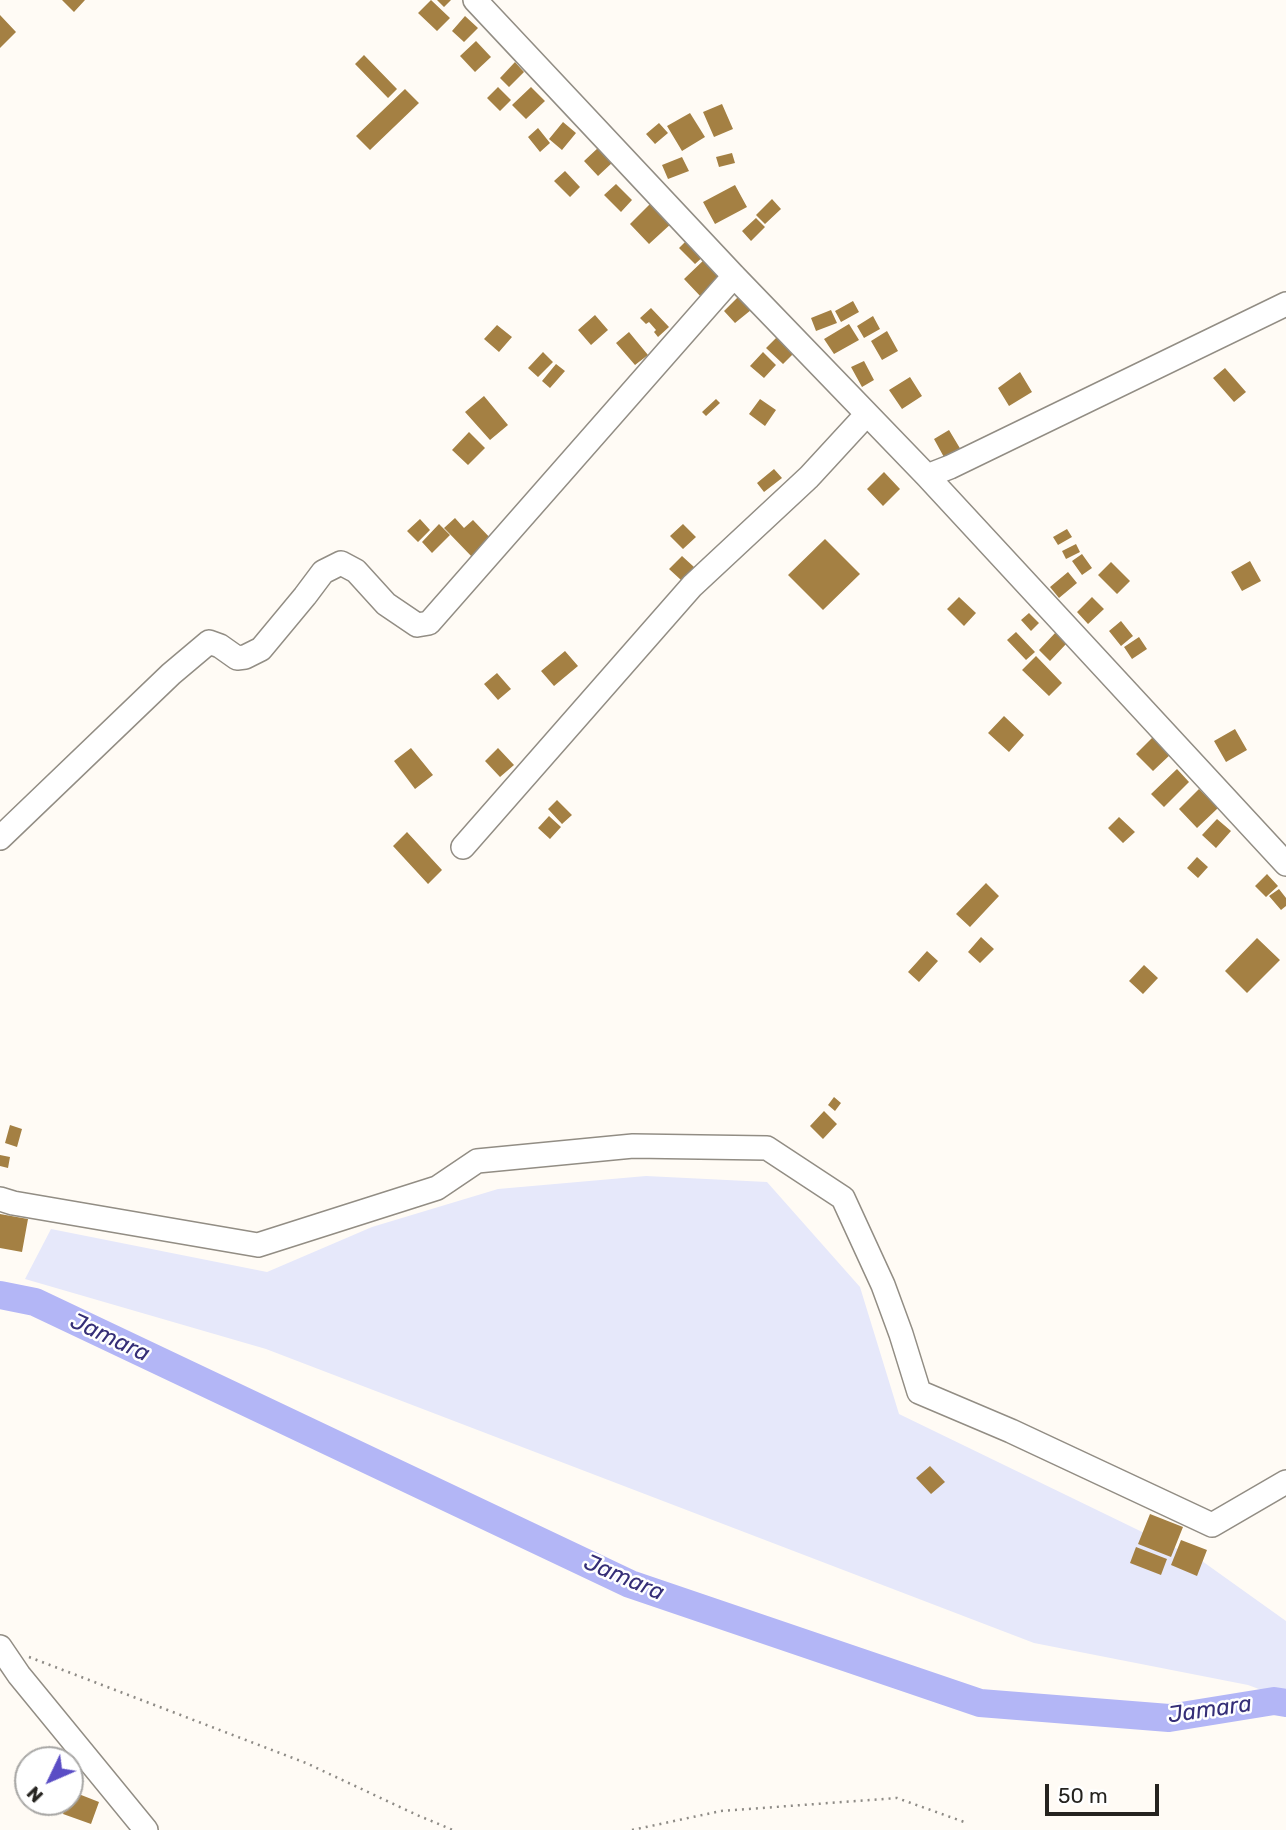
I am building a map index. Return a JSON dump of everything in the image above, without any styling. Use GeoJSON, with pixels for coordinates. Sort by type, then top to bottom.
{"type":"FeatureCollection","features":[{"type":"Feature","properties":{"kind":"street"},"geometry":{"type":"LineString","coordinates":[[475,0],[733,276],[927,475],[1286,864]]}},
{"type":"Feature","properties":{"kind":"street"},"geometry":{"type":"LineString","coordinates":[[0,838],[171,674],[209,642],[237,658],[261,649],[323,572],[341,564],[356,571],[386,604],[418,625],[429,623],[733,276]]}},
{"type":"Feature","properties":{"kind":"street"},"geometry":{"type":"LineString","coordinates":[[927,475],[950,467],[1286,304]]}},
{"type":"Feature","properties":{"kind":"street"},"geometry":{"type":"LineString","coordinates":[[463,847],[692,586],[808,477],[867,414]]}},
{"type":"Feature","properties":{"kind":"street"},"geometry":{"type":"LineString","coordinates":[[0,1199],[258,1245],[437,1188],[477,1161],[633,1146],[767,1148],[843,1198],[883,1285],[919,1392],[1011,1431],[1212,1525],[1286,1482]]}},
{"type":"Feature","properties":{"kind":"street"},"geometry":{"type":"LineString","coordinates":[[0,1647],[19,1675],[146,1830]]}},
{"type":"Feature","properties":{"kind":"path"},"geometry":{"type":"LineString","coordinates":[[26,1655],[306,1763],[453,1830]]}},
{"type":"Feature","properties":{"kind":"path"},"geometry":{"type":"LineString","coordinates":[[632,1830],[721,1811],[897,1798],[967,1823]]}},
{"type":"Feature","properties":{"kind":"shaded area"},"geometry":{"type":"Polygon","coordinates":[[[646,1176],[767,1182],[860,1287],[899,1414],[1202,1561],[1286,1621],[1286,1699],[1248,1685],[1034,1643],[266,1349],[25,1279],[51,1229],[267,1272],[372,1227],[498,1189],[646,1176]]]}},
{"type":"Feature","properties":{"kind":"building"},"geometry":{"type":"Polygon","coordinates":[[[62,0],[85,0],[74,12],[62,0]]]}},
{"type":"Feature","properties":{"kind":"building"},"geometry":{"type":"Polygon","coordinates":[[[431,0],[450,18],[437,31],[418,13],[431,0]]]}},
{"type":"Feature","properties":{"kind":"building"},"geometry":{"type":"Polygon","coordinates":[[[437,0],[451,0],[444,7],[437,0]]]}},
{"type":"Feature","properties":{"kind":"building"},"geometry":{"type":"Polygon","coordinates":[[[0,15],[16,32],[0,48],[0,15]]]}},
{"type":"Feature","properties":{"kind":"building"},"geometry":{"type":"Polygon","coordinates":[[[465,16],[478,28],[464,42],[452,31],[465,16]]]}},
{"type":"Feature","properties":{"kind":"building"},"geometry":{"type":"Polygon","coordinates":[[[476,41],[491,57],[475,72],[460,56],[476,41]]]}},
{"type":"Feature","properties":{"kind":"building"},"geometry":{"type":"Polygon","coordinates":[[[364,55],[397,89],[388,98],[355,64],[364,55]]]}},
{"type":"Feature","properties":{"kind":"building"},"geometry":{"type":"Polygon","coordinates":[[[515,62],[524,72],[509,87],[500,78],[515,62]]]}},
{"type":"Feature","properties":{"kind":"building"},"geometry":{"type":"Polygon","coordinates":[[[498,87],[511,100],[500,111],[487,98],[498,87]]]}},
{"type":"Feature","properties":{"kind":"building"},"geometry":{"type":"Polygon","coordinates":[[[531,87],[545,101],[526,119],[512,105],[531,87]]]}},
{"type":"Feature","properties":{"kind":"building"},"geometry":{"type":"Polygon","coordinates":[[[405,89],[419,103],[370,150],[356,136],[405,89]]]}},
{"type":"Feature","properties":{"kind":"building"},"geometry":{"type":"Polygon","coordinates":[[[722,104],[733,129],[714,137],[703,112],[722,104]]]}},
{"type":"Feature","properties":{"kind":"building"},"geometry":{"type":"Polygon","coordinates":[[[690,113],[705,137],[682,151],[667,126],[690,113]]]}},
{"type":"Feature","properties":{"kind":"building"},"geometry":{"type":"Polygon","coordinates":[[[563,122],[576,133],[562,150],[549,139],[563,122]]]}},
{"type":"Feature","properties":{"kind":"building"},"geometry":{"type":"Polygon","coordinates":[[[659,123],[668,133],[655,144],[646,134],[659,123]]]}},
{"type":"Feature","properties":{"kind":"building"},"geometry":{"type":"Polygon","coordinates":[[[538,128],[550,143],[540,152],[528,137],[538,128]]]}},
{"type":"Feature","properties":{"kind":"building"},"geometry":{"type":"Polygon","coordinates":[[[599,147],[613,162],[598,176],[584,161],[599,147]]]}},
{"type":"Feature","properties":{"kind":"building"},"geometry":{"type":"Polygon","coordinates":[[[732,153],[735,163],[719,167],[716,157],[732,153]]]}},
{"type":"Feature","properties":{"kind":"building"},"geometry":{"type":"Polygon","coordinates":[[[682,157],[689,171],[668,179],[662,165],[682,157]]]}},
{"type":"Feature","properties":{"kind":"building"},"geometry":{"type":"Polygon","coordinates":[[[565,171],[580,187],[570,197],[554,181],[565,171]]]}},
{"type":"Feature","properties":{"kind":"building"},"geometry":{"type":"Polygon","coordinates":[[[616,184],[632,200],[621,212],[604,195],[616,184]]]}},
{"type":"Feature","properties":{"kind":"building"},"geometry":{"type":"Polygon","coordinates":[[[735,185],[747,207],[715,224],[703,202],[735,185]]]}},
{"type":"Feature","properties":{"kind":"building"},"geometry":{"type":"Polygon","coordinates":[[[772,199],[781,209],[765,224],[756,215],[772,199]]]}},
{"type":"Feature","properties":{"kind":"building"},"geometry":{"type":"Polygon","coordinates":[[[653,201],[673,222],[649,244],[630,224],[653,201]]]}},
{"type":"Feature","properties":{"kind":"building"},"geometry":{"type":"Polygon","coordinates":[[[756,218],[765,227],[751,241],[742,231],[756,218]]]}},
{"type":"Feature","properties":{"kind":"building"},"geometry":{"type":"Polygon","coordinates":[[[689,238],[705,255],[695,264],[679,248],[689,238]]]}},
{"type":"Feature","properties":{"kind":"building"},"geometry":{"type":"Polygon","coordinates":[[[707,257],[726,276],[703,299],[684,279],[707,257]]]}},
{"type":"Feature","properties":{"kind":"building"},"geometry":{"type":"Polygon","coordinates":[[[739,296],[751,310],[735,323],[724,311],[739,296]]]}},
{"type":"Feature","properties":{"kind":"building"},"geometry":{"type":"Polygon","coordinates":[[[853,301],[859,312],[841,322],[835,311],[853,301]]]}},
{"type":"Feature","properties":{"kind":"building"},"geometry":{"type":"Polygon","coordinates":[[[651,308],[669,327],[658,337],[649,322],[646,324],[640,318],[651,308]]]}},
{"type":"Feature","properties":{"kind":"building"},"geometry":{"type":"Polygon","coordinates":[[[831,310],[837,323],[816,331],[811,318],[831,310]]]}},
{"type":"Feature","properties":{"kind":"building"},"geometry":{"type":"Polygon","coordinates":[[[595,315],[608,330],[591,345],[578,330],[595,315]]]}},
{"type":"Feature","properties":{"kind":"building"},"geometry":{"type":"Polygon","coordinates":[[[873,316],[880,329],[864,338],[857,326],[873,316]]]}},
{"type":"Feature","properties":{"kind":"building"},"geometry":{"type":"Polygon","coordinates":[[[849,324],[859,340],[834,354],[824,339],[849,324]]]}},
{"type":"Feature","properties":{"kind":"building"},"geometry":{"type":"Polygon","coordinates":[[[497,325],[512,337],[499,352],[484,339],[497,325]]]}},
{"type":"Feature","properties":{"kind":"building"},"geometry":{"type":"Polygon","coordinates":[[[887,331],[898,351],[882,360],[871,341],[887,331]]]}},
{"type":"Feature","properties":{"kind":"building"},"geometry":{"type":"Polygon","coordinates":[[[629,332],[648,355],[635,365],[616,343],[629,332]]]}},
{"type":"Feature","properties":{"kind":"building"},"geometry":{"type":"Polygon","coordinates":[[[781,333],[798,349],[783,364],[766,348],[781,333]]]}},
{"type":"Feature","properties":{"kind":"building"},"geometry":{"type":"Polygon","coordinates":[[[543,352],[553,362],[538,377],[528,368],[543,352]]]}},
{"type":"Feature","properties":{"kind":"building"},"geometry":{"type":"Polygon","coordinates":[[[763,352],[776,365],[764,378],[750,366],[763,352]]]}},
{"type":"Feature","properties":{"kind":"building"},"geometry":{"type":"Polygon","coordinates":[[[864,361],[874,380],[862,387],[851,367],[864,361]]]}},
{"type":"Feature","properties":{"kind":"building"},"geometry":{"type":"Polygon","coordinates":[[[556,364],[565,371],[550,388],[542,381],[556,364]]]}},
{"type":"Feature","properties":{"kind":"building"},"geometry":{"type":"Polygon","coordinates":[[[1225,368],[1246,392],[1234,402],[1213,378],[1225,368]]]}},
{"type":"Feature","properties":{"kind":"building"},"geometry":{"type":"Polygon","coordinates":[[[1020,372],[1032,392],[1009,406],[998,388],[1020,372]]]}},
{"type":"Feature","properties":{"kind":"building"},"geometry":{"type":"Polygon","coordinates":[[[910,377],[922,396],[902,409],[889,390],[910,377]]]}},
{"type":"Feature","properties":{"kind":"building"},"geometry":{"type":"Polygon","coordinates":[[[484,396],[508,425],[490,440],[465,412],[484,396]]]}},
{"type":"Feature","properties":{"kind":"building"},"geometry":{"type":"Polygon","coordinates":[[[716,399],[720,403],[706,416],[702,412],[716,399]]]}},
{"type":"Feature","properties":{"kind":"building"},"geometry":{"type":"Polygon","coordinates":[[[760,399],[776,410],[765,426],[749,414],[760,399]]]}},
{"type":"Feature","properties":{"kind":"building"},"geometry":{"type":"Polygon","coordinates":[[[949,430],[961,450],[945,459],[934,439],[949,430]]]}},
{"type":"Feature","properties":{"kind":"building"},"geometry":{"type":"Polygon","coordinates":[[[469,432],[485,448],[468,465],[452,450],[469,432]]]}},
{"type":"Feature","properties":{"kind":"building"},"geometry":{"type":"Polygon","coordinates":[[[774,469],[782,478],[764,492],[757,483],[774,469]]]}},
{"type":"Feature","properties":{"kind":"building"},"geometry":{"type":"Polygon","coordinates":[[[884,472],[900,489],[883,506],[867,489],[884,472]]]}},
{"type":"Feature","properties":{"kind":"building"},"geometry":{"type":"Polygon","coordinates":[[[455,518],[464,528],[473,520],[494,542],[475,560],[444,528],[455,518]]]}},
{"type":"Feature","properties":{"kind":"building"},"geometry":{"type":"Polygon","coordinates":[[[420,519],[430,530],[418,542],[407,531],[420,519]]]}},
{"type":"Feature","properties":{"kind":"building"},"geometry":{"type":"Polygon","coordinates":[[[439,524],[450,535],[432,553],[422,542],[439,524]]]}},
{"type":"Feature","properties":{"kind":"building"},"geometry":{"type":"Polygon","coordinates":[[[683,524],[696,537],[683,549],[670,536],[683,524]]]}},
{"type":"Feature","properties":{"kind":"building"},"geometry":{"type":"Polygon","coordinates":[[[1067,529],[1072,537],[1058,545],[1053,537],[1067,529]]]}},
{"type":"Feature","properties":{"kind":"building"},"geometry":{"type":"Polygon","coordinates":[[[825,539],[860,574],[823,610],[788,575],[825,539]]]}},
{"type":"Feature","properties":{"kind":"building"},"geometry":{"type":"Polygon","coordinates":[[[1076,544],[1080,552],[1066,559],[1062,551],[1076,544]]]}},
{"type":"Feature","properties":{"kind":"building"},"geometry":{"type":"Polygon","coordinates":[[[1082,554],[1092,568],[1082,575],[1072,561],[1082,554]]]}},
{"type":"Feature","properties":{"kind":"building"},"geometry":{"type":"Polygon","coordinates":[[[682,556],[694,567],[681,580],[669,569],[682,556]]]}},
{"type":"Feature","properties":{"kind":"building"},"geometry":{"type":"Polygon","coordinates":[[[1250,561],[1261,581],[1242,591],[1231,572],[1250,561]]]}},
{"type":"Feature","properties":{"kind":"building"},"geometry":{"type":"Polygon","coordinates":[[[1111,562],[1130,581],[1117,594],[1098,575],[1111,562]]]}},
{"type":"Feature","properties":{"kind":"building"},"geometry":{"type":"Polygon","coordinates":[[[1068,572],[1077,583],[1059,598],[1050,587],[1068,572]]]}},
{"type":"Feature","properties":{"kind":"building"},"geometry":{"type":"Polygon","coordinates":[[[959,597],[976,613],[964,626],[947,609],[959,597]]]}},
{"type":"Feature","properties":{"kind":"building"},"geometry":{"type":"Polygon","coordinates":[[[1092,597],[1104,609],[1088,624],[1077,612],[1092,597]]]}},
{"type":"Feature","properties":{"kind":"building"},"geometry":{"type":"Polygon","coordinates":[[[1029,613],[1039,623],[1031,631],[1021,620],[1029,613]]]}},
{"type":"Feature","properties":{"kind":"building"},"geometry":{"type":"Polygon","coordinates":[[[1121,621],[1133,636],[1121,646],[1109,631],[1121,621]]]}},
{"type":"Feature","properties":{"kind":"building"},"geometry":{"type":"Polygon","coordinates":[[[1016,632],[1035,652],[1026,660],[1007,640],[1016,632]]]}},
{"type":"Feature","properties":{"kind":"building"},"geometry":{"type":"Polygon","coordinates":[[[1056,632],[1067,643],[1050,661],[1039,650],[1056,632]]]}},
{"type":"Feature","properties":{"kind":"building"},"geometry":{"type":"Polygon","coordinates":[[[1139,637],[1147,649],[1132,659],[1124,647],[1139,637]]]}},
{"type":"Feature","properties":{"kind":"building"},"geometry":{"type":"Polygon","coordinates":[[[565,651],[578,666],[554,686],[541,671],[565,651]]]}},
{"type":"Feature","properties":{"kind":"building"},"geometry":{"type":"Polygon","coordinates":[[[1036,656],[1062,683],[1049,696],[1022,670],[1036,656]]]}},
{"type":"Feature","properties":{"kind":"building"},"geometry":{"type":"Polygon","coordinates":[[[497,673],[511,689],[498,700],[484,684],[497,673]]]}},
{"type":"Feature","properties":{"kind":"building"},"geometry":{"type":"Polygon","coordinates":[[[1004,716],[1024,735],[1009,752],[988,733],[1004,716]]]}},
{"type":"Feature","properties":{"kind":"building"},"geometry":{"type":"Polygon","coordinates":[[[1235,729],[1247,750],[1226,762],[1214,741],[1235,729]]]}},
{"type":"Feature","properties":{"kind":"building"},"geometry":{"type":"Polygon","coordinates":[[[1154,736],[1172,753],[1153,771],[1136,754],[1154,736]]]}},
{"type":"Feature","properties":{"kind":"building"},"geometry":{"type":"Polygon","coordinates":[[[411,748],[433,775],[415,789],[394,761],[411,748]]]}},
{"type":"Feature","properties":{"kind":"building"},"geometry":{"type":"Polygon","coordinates":[[[498,748],[514,765],[500,777],[485,761],[498,748]]]}},
{"type":"Feature","properties":{"kind":"building"},"geometry":{"type":"Polygon","coordinates":[[[1177,769],[1189,782],[1164,807],[1151,794],[1177,769]]]}},
{"type":"Feature","properties":{"kind":"building"},"geometry":{"type":"Polygon","coordinates":[[[1199,789],[1218,808],[1197,828],[1179,809],[1199,789]]]}},
{"type":"Feature","properties":{"kind":"building"},"geometry":{"type":"Polygon","coordinates":[[[557,800],[572,815],[562,824],[548,809],[557,800]]]}},
{"type":"Feature","properties":{"kind":"building"},"geometry":{"type":"Polygon","coordinates":[[[549,816],[561,827],[550,839],[538,828],[549,816]]]}},
{"type":"Feature","properties":{"kind":"building"},"geometry":{"type":"Polygon","coordinates":[[[1119,817],[1135,832],[1123,843],[1108,828],[1119,817]]]}},
{"type":"Feature","properties":{"kind":"building"},"geometry":{"type":"Polygon","coordinates":[[[1217,819],[1231,831],[1216,848],[1202,835],[1217,819]]]}},
{"type":"Feature","properties":{"kind":"building"},"geometry":{"type":"Polygon","coordinates":[[[407,832],[442,870],[428,884],[393,846],[407,832]]]}},
{"type":"Feature","properties":{"kind":"building"},"geometry":{"type":"Polygon","coordinates":[[[1197,857],[1208,867],[1198,878],[1187,868],[1197,857]]]}},
{"type":"Feature","properties":{"kind":"building"},"geometry":{"type":"Polygon","coordinates":[[[1267,874],[1278,886],[1266,897],[1255,886],[1267,874]]]}},
{"type":"Feature","properties":{"kind":"building"},"geometry":{"type":"Polygon","coordinates":[[[986,883],[999,896],[970,927],[956,914],[986,883]]]}},
{"type":"Feature","properties":{"kind":"building"},"geometry":{"type":"Polygon","coordinates":[[[1279,889],[1286,898],[1286,906],[1281,910],[1269,896],[1279,889]]]}},
{"type":"Feature","properties":{"kind":"building"},"geometry":{"type":"Polygon","coordinates":[[[981,937],[994,949],[980,963],[968,952],[981,937]]]}},
{"type":"Feature","properties":{"kind":"building"},"geometry":{"type":"Polygon","coordinates":[[[1257,938],[1280,960],[1247,993],[1225,971],[1257,938]]]}},
{"type":"Feature","properties":{"kind":"building"},"geometry":{"type":"Polygon","coordinates":[[[927,951],[938,961],[919,982],[908,972],[927,951]]]}},
{"type":"Feature","properties":{"kind":"building"},"geometry":{"type":"Polygon","coordinates":[[[1144,965],[1158,978],[1143,994],[1129,981],[1144,965]]]}},
{"type":"Feature","properties":{"kind":"building"},"geometry":{"type":"Polygon","coordinates":[[[834,1097],[841,1103],[835,1111],[828,1105],[834,1097]]]}},
{"type":"Feature","properties":{"kind":"building"},"geometry":{"type":"Polygon","coordinates":[[[824,1111],[837,1124],[823,1139],[810,1126],[824,1111]]]}},
{"type":"Feature","properties":{"kind":"building"},"geometry":{"type":"Polygon","coordinates":[[[10,1125],[22,1129],[17,1147],[5,1143],[10,1125]]]}},
{"type":"Feature","properties":{"kind":"building"},"geometry":{"type":"Polygon","coordinates":[[[0,1155],[10,1157],[8,1168],[0,1166],[0,1155]]]}},
{"type":"Feature","properties":{"kind":"building"},"geometry":{"type":"Polygon","coordinates":[[[0,1214],[28,1219],[22,1252],[0,1248],[0,1214]]]}},
{"type":"Feature","properties":{"kind":"building"},"geometry":{"type":"Polygon","coordinates":[[[930,1466],[945,1482],[931,1494],[916,1478],[930,1466]]]}},
{"type":"Feature","properties":{"kind":"building"},"geometry":{"type":"Polygon","coordinates":[[[1150,1514],[1183,1527],[1171,1557],[1138,1544],[1150,1514]]]}},
{"type":"Feature","properties":{"kind":"building"},"geometry":{"type":"Polygon","coordinates":[[[1181,1540],[1207,1550],[1197,1576],[1171,1565],[1181,1540]]]}},
{"type":"Feature","properties":{"kind":"building"},"geometry":{"type":"Polygon","coordinates":[[[1136,1547],[1167,1559],[1161,1575],[1130,1563],[1136,1547]]]}},
{"type":"Feature","properties":{"kind":"building"},"geometry":{"type":"Polygon","coordinates":[[[84,1796],[99,1802],[91,1824],[69,1816],[84,1816],[84,1796]]]}},
{"type":"Feature","properties":{"kind":"waterway","name":"Jamara"},"geometry":{"type":"LineString","coordinates":[[0,1295],[35,1302],[630,1584],[980,1703],[1169,1718],[1274,1701],[1286,1703]]}}]}
